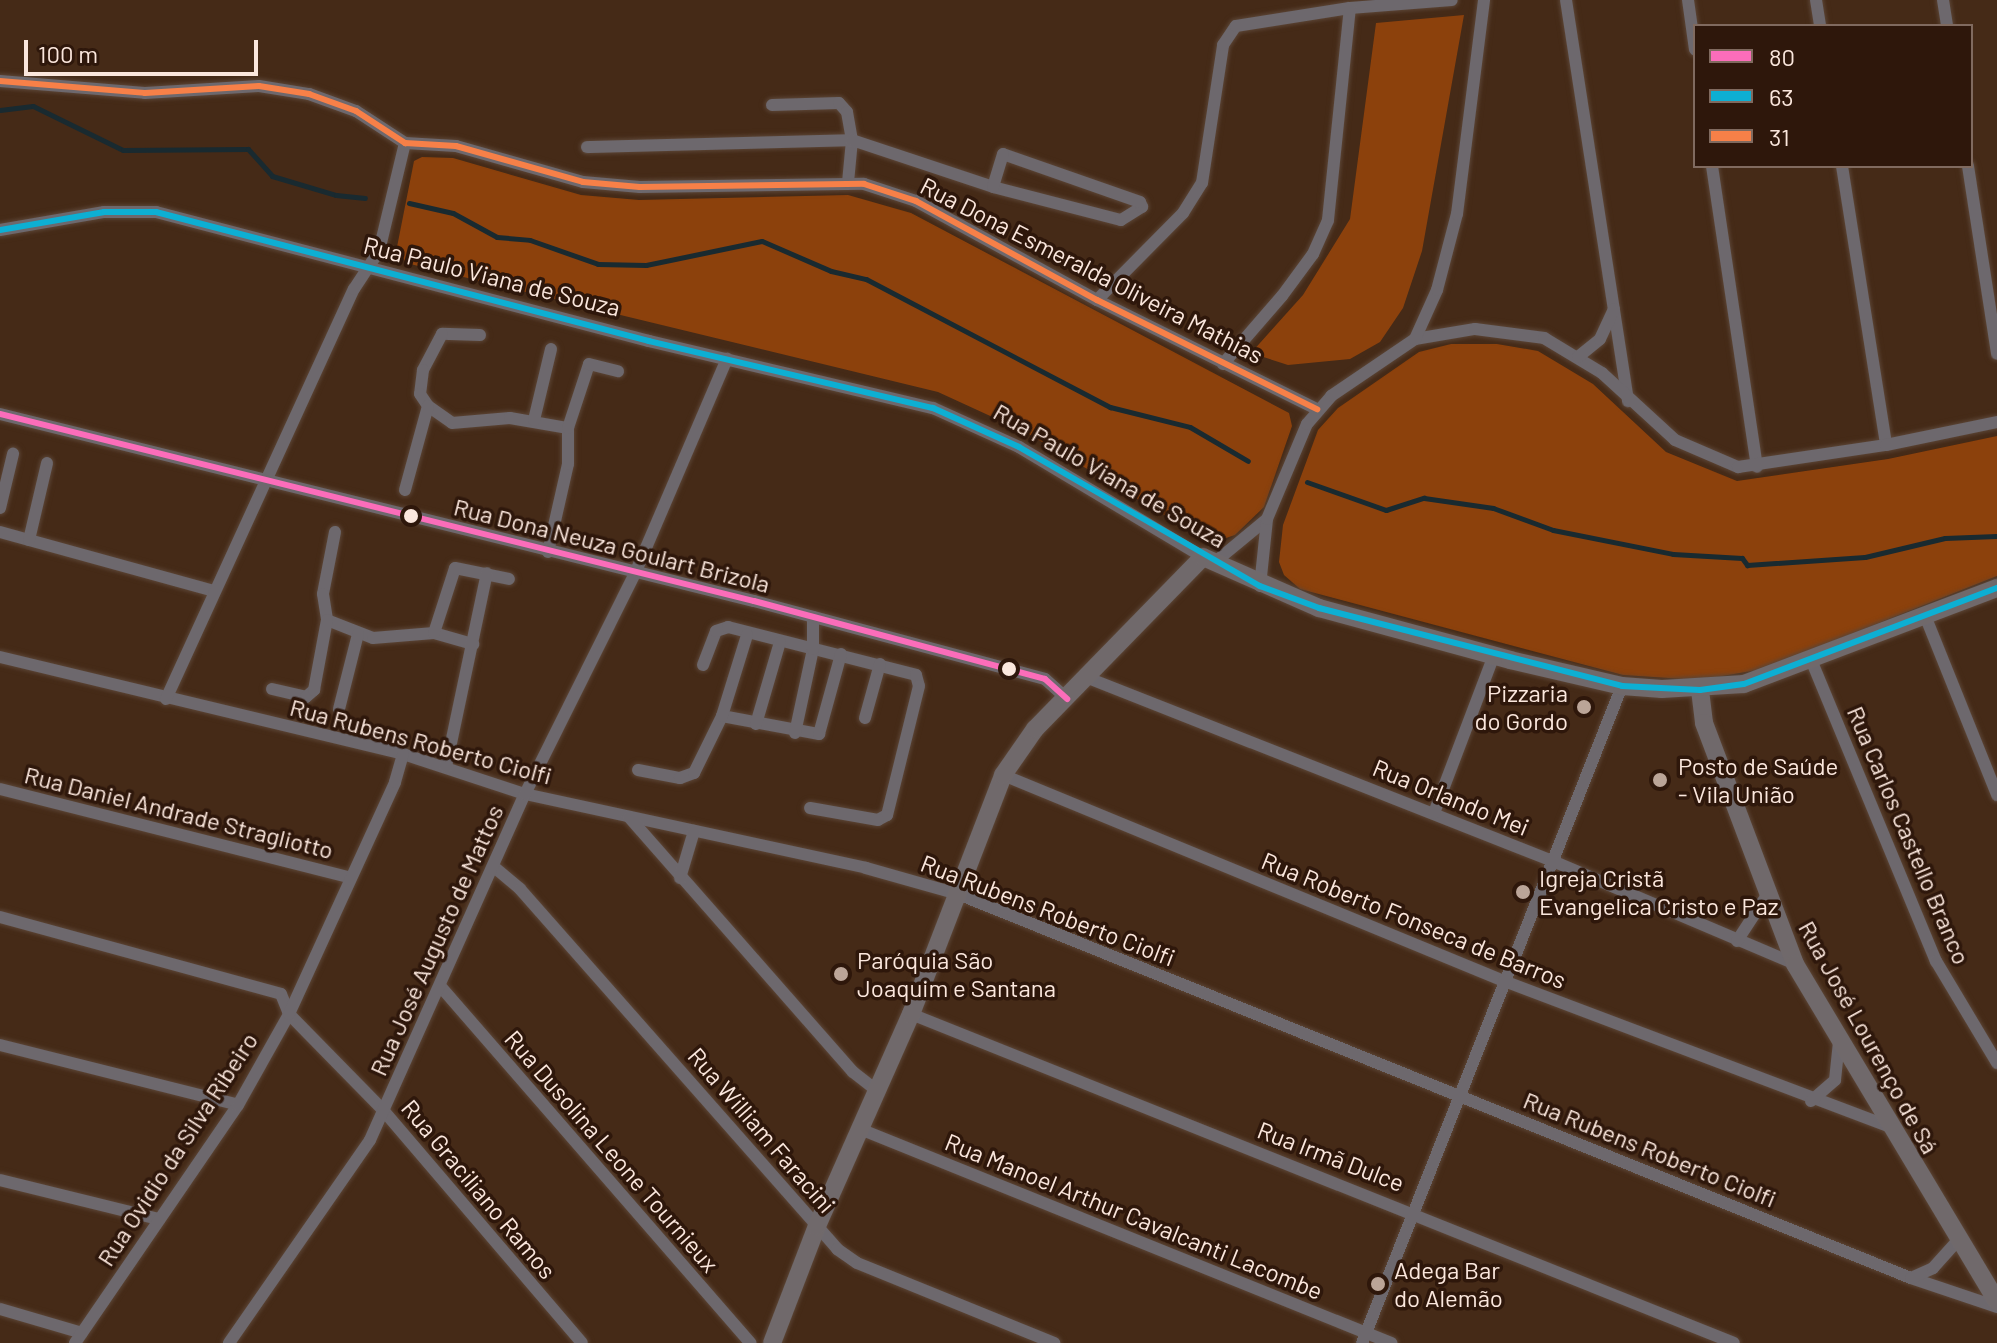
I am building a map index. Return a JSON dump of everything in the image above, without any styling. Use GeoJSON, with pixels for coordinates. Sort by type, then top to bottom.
{"type":"FeatureCollection","features":[{"type":"Feature","properties":{"kind":"street"},"geometry":{"type":"LineString","coordinates":[[1097,300],[1183,213],[1202,183],[1223,45],[1236,26],[1255,20],[1350,8],[1452,0]]}},
{"type":"Feature","properties":{"kind":"street"},"geometry":{"type":"LineString","coordinates":[[1415,339],[1437,290],[1457,214],[1484,0]]}},
{"type":"Feature","properties":{"kind":"street"},"geometry":{"type":"LineString","coordinates":[[1566,0],[1628,401]]}},
{"type":"Feature","properties":{"kind":"street"},"geometry":{"type":"LineString","coordinates":[[1688,0],[1693,36]]}},
{"type":"Feature","properties":{"kind":"street"},"geometry":{"type":"LineString","coordinates":[[1816,0],[1820,24]]}},
{"type":"Feature","properties":{"kind":"street"},"geometry":{"type":"LineString","coordinates":[[1943,0],[1947,24]]}},
{"type":"Feature","properties":{"kind":"street"},"geometry":{"type":"LineString","coordinates":[[1223,364],[1290,285],[1328,220],[1350,8]]}},
{"type":"Feature","properties":{"kind":"street","name":"Rua Dona Esmeralda Oliveira Mathias"},"geometry":{"type":"LineString","coordinates":[[0,81],[145,93],[259,86],[309,94],[356,111],[405,143],[456,146],[583,182],[626,186],[848,182],[916,201],[1097,300],[1317,409]]}},
{"type":"Feature","properties":{"kind":"street"},"geometry":{"type":"LineString","coordinates":[[772,105],[839,103],[847,112],[852,140],[848,182]]}},
{"type":"Feature","properties":{"kind":"street"},"geometry":{"type":"LineString","coordinates":[[587,147],[852,140],[993,187],[1121,220],[1142,207],[1140,202],[1003,154],[993,187]]}},
{"type":"Feature","properties":{"kind":"street"},"geometry":{"type":"LineString","coordinates":[[166,699],[214,591],[269,482],[354,289],[370,269],[383,240],[405,143]]}},
{"type":"Feature","properties":{"kind":"street"},"geometry":{"type":"LineString","coordinates":[[1712,168],[1757,467]]}},
{"type":"Feature","properties":{"kind":"street"},"geometry":{"type":"LineString","coordinates":[[1842,168],[1886,445]]}},
{"type":"Feature","properties":{"kind":"street"},"geometry":{"type":"LineString","coordinates":[[1968,168],[1997,354]]}},
{"type":"Feature","properties":{"kind":"street","name":"Rua Paulo Viana de Souza"},"geometry":{"type":"LineString","coordinates":[[0,230],[104,212],[156,212],[370,269],[933,408],[1019,447],[1260,586],[1319,608],[1622,686],[1700,690],[1744,684],[1812,662],[1882,631],[1926,618],[1997,588]]}},
{"type":"Feature","properties":{"kind":"street"},"geometry":{"type":"LineString","coordinates":[[1578,357],[1600,339],[1614,306]]}},
{"type":"Feature","properties":{"kind":"street"},"geometry":{"type":"LineString","coordinates":[[1260,586],[1269,513],[1293,451],[1317,409],[1415,339],[1449,330],[1528,333],[1578,357],[1692,451],[1738,467],[1757,467],[1886,445],[1997,422]]}},
{"type":"Feature","properties":{"kind":"street"},"geometry":{"type":"LineString","coordinates":[[480,335],[442,334],[423,370],[420,394],[428,406],[452,423],[534,420],[568,428]]}},
{"type":"Feature","properties":{"kind":"street"},"geometry":{"type":"LineString","coordinates":[[534,420],[551,349]]}},
{"type":"Feature","properties":{"kind":"street","name":"Rua José Augusto de Mattos"},"geometry":{"type":"LineString","coordinates":[[229,1343],[370,1140],[525,794],[636,571],[727,359]]}},
{"type":"Feature","properties":{"kind":"street"},"geometry":{"type":"LineString","coordinates":[[548,552],[568,464],[568,428],[589,364],[618,371]]}},
{"type":"Feature","properties":{"kind":"street"},"geometry":{"type":"LineString","coordinates":[[405,490],[428,406]]}},
{"type":"Feature","properties":{"kind":"street","name":"Rua Dona Neuza Goulart Brizola"},"geometry":{"type":"LineString","coordinates":[[0,414],[813,617],[1045,679],[1067,699]]}},
{"type":"Feature","properties":{"kind":"street"},"geometry":{"type":"LineString","coordinates":[[0,508],[13,454]]}},
{"type":"Feature","properties":{"kind":"street"},"geometry":{"type":"LineString","coordinates":[[29,540],[47,463]]}},
{"type":"Feature","properties":{"kind":"street"},"geometry":{"type":"LineString","coordinates":[[772,1343],[817,1226],[911,1014],[1003,775],[1035,729],[1209,559],[1269,513]]}},
{"type":"Feature","properties":{"kind":"street"},"geometry":{"type":"LineString","coordinates":[[0,532],[214,591]]}},
{"type":"Feature","properties":{"kind":"street"},"geometry":{"type":"LineString","coordinates":[[272,689],[306,697],[314,690],[327,620],[323,594],[335,532]]}},
{"type":"Feature","properties":{"kind":"street"},"geometry":{"type":"LineString","coordinates":[[434,633],[455,568],[509,579]]}},
{"type":"Feature","properties":{"kind":"street"},"geometry":{"type":"LineString","coordinates":[[446,767],[487,573]]}},
{"type":"Feature","properties":{"kind":"street"},"geometry":{"type":"LineString","coordinates":[[795,733],[813,649],[813,617]]}},
{"type":"Feature","properties":{"kind":"street"},"geometry":{"type":"LineString","coordinates":[[1926,618],[1997,795]]}},
{"type":"Feature","properties":{"kind":"street"},"geometry":{"type":"LineString","coordinates":[[327,620],[373,638],[434,633],[473,644]]}},
{"type":"Feature","properties":{"kind":"street"},"geometry":{"type":"LineString","coordinates":[[703,665],[721,627],[880,664],[920,679],[887,815],[878,820],[810,808]]}},
{"type":"Feature","properties":{"kind":"street"},"geometry":{"type":"LineString","coordinates":[[339,709],[358,634]]}},
{"type":"Feature","properties":{"kind":"street"},"geometry":{"type":"LineString","coordinates":[[638,770],[680,778],[694,773],[722,716],[747,635]]}},
{"type":"Feature","properties":{"kind":"street"},"geometry":{"type":"LineString","coordinates":[[756,724],[780,642]]}},
{"type":"Feature","properties":{"kind":"street"},"geometry":{"type":"LineString","coordinates":[[722,716],[795,733],[819,734],[841,654]]}},
{"type":"Feature","properties":{"kind":"street"},"geometry":{"type":"LineString","coordinates":[[1434,813],[1494,655]]}},
{"type":"Feature","properties":{"kind":"street","name":"Rua Rubens Roberto Ciolfi"},"geometry":{"type":"LineString","coordinates":[[0,657],[403,754],[525,794],[866,868],[958,894],[1911,1278],[1997,1307]]}},
{"type":"Feature","properties":{"kind":"street","name":"Rua Carlos Castello Branco"},"geometry":{"type":"LineString","coordinates":[[1812,662],[1936,961],[1997,1063]]}},
{"type":"Feature","properties":{"kind":"street"},"geometry":{"type":"LineString","coordinates":[[865,718],[880,664]]}},
{"type":"Feature","properties":{"kind":"street","name":"Rua Orlando Mei"},"geometry":{"type":"LineString","coordinates":[[1088,678],[1434,813],[1795,964]]}},
{"type":"Feature","properties":{"kind":"street"},"geometry":{"type":"LineString","coordinates":[[1364,1338],[1504,981],[1555,862],[1622,686]]}},
{"type":"Feature","properties":{"kind":"street","name":"Rua José Lourenço de Sá"},"geometry":{"type":"LineString","coordinates":[[1700,690],[1704,723],[1795,964],[1888,1126],[1997,1301]]}},
{"type":"Feature","properties":{"kind":"street","name":"Rua Ovidio da Silva Ribeiro"},"geometry":{"type":"LineString","coordinates":[[79,1338],[238,1105],[289,1014],[348,877],[395,782],[403,754]]}},
{"type":"Feature","properties":{"kind":"street","name":"Rua Roberto Fonseca de Barros"},"geometry":{"type":"LineString","coordinates":[[1003,775],[1504,981],[1811,1101],[1888,1126]]}},
{"type":"Feature","properties":{"kind":"street","name":"Rua Daniel Andrade Stragliotto"},"geometry":{"type":"LineString","coordinates":[[0,789],[348,877]]}},
{"type":"Feature","properties":{"kind":"street"},"geometry":{"type":"LineString","coordinates":[[629,817],[853,1072],[877,1091]]}},
{"type":"Feature","properties":{"kind":"street"},"geometry":{"type":"LineString","coordinates":[[680,878],[694,831]]}},
{"type":"Feature","properties":{"kind":"street","name":"Rua William Faracini"},"geometry":{"type":"LineString","coordinates":[[494,867],[520,889],[817,1226],[857,1263],[1054,1343]]}},
{"type":"Feature","properties":{"kind":"street"},"geometry":{"type":"LineString","coordinates":[[1737,941],[1767,895]]}},
{"type":"Feature","properties":{"kind":"street","name":"Rua Graciliano Ramos"},"geometry":{"type":"LineString","coordinates":[[0,917],[242,980],[281,994],[289,1014],[383,1110],[582,1343]]}},
{"type":"Feature","properties":{"kind":"street","name":"Rua Dusolina Leone Tournieux"},"geometry":{"type":"LineString","coordinates":[[441,987],[751,1343]]}},
{"type":"Feature","properties":{"kind":"street","name":"Rua Irmã Dulce"},"geometry":{"type":"LineString","coordinates":[[911,1014],[1413,1212],[1734,1343]]}},
{"type":"Feature","properties":{"kind":"street"},"geometry":{"type":"LineString","coordinates":[[1811,1101],[1835,1080],[1839,1042]]}},
{"type":"Feature","properties":{"kind":"street"},"geometry":{"type":"LineString","coordinates":[[0,1045],[238,1105]]}},
{"type":"Feature","properties":{"kind":"street","name":"Rua Manoel Arthur Cavalcanti Lacombe"},"geometry":{"type":"LineString","coordinates":[[860,1129],[1364,1338],[1391,1343]]}},
{"type":"Feature","properties":{"kind":"street"},"geometry":{"type":"LineString","coordinates":[[0,1180],[159,1219]]}},
{"type":"Feature","properties":{"kind":"street"},"geometry":{"type":"LineString","coordinates":[[1911,1278],[1939,1263],[1958,1240]]}},
{"type":"Feature","properties":{"kind":"street"},"geometry":{"type":"LineString","coordinates":[[0,1309],[79,1338]]}},
{"type":"Feature","properties":{"kind":"shaded area"},"geometry":{"type":"Polygon","coordinates":[[[1464,15],[1422,251],[1403,308],[1380,342],[1350,359],[1288,365],[1251,353],[1303,295],[1350,219],[1376,23],[1464,15]]]}},
{"type":"Feature","properties":{"kind":"shaded area"},"geometry":{"type":"Polygon","coordinates":[[[422,157],[453,158],[581,195],[639,200],[848,195],[911,213],[1289,413],[1292,426],[1264,507],[1235,535],[1211,543],[1027,433],[938,392],[406,263],[397,247],[414,161],[422,157]]]}},
{"type":"Feature","properties":{"kind":"shaded area"},"geometry":{"type":"Polygon","coordinates":[[[1451,344],[1497,344],[1538,351],[1593,384],[1666,452],[1737,481],[1888,459],[1997,436],[1997,576],[1763,669],[1699,680],[1623,675],[1300,589],[1284,575],[1279,562],[1283,525],[1318,430],[1338,408],[1419,352],[1451,344]]]}},
{"type":"Feature","properties":{"kind":"waterway"},"geometry":{"type":"LineString","coordinates":[[0,110],[33,106],[123,150],[248,149],[272,176],[336,195],[365,198]]}},
{"type":"Feature","properties":{"kind":"waterway"},"geometry":{"type":"LineString","coordinates":[[409,203],[453,213],[497,237],[530,240],[598,264],[646,265],[762,241],[831,271],[866,279],[1110,407],[1190,427],[1248,461]]}},
{"type":"Feature","properties":{"kind":"waterway"},"geometry":{"type":"LineString","coordinates":[[1307,482],[1386,510],[1424,498],[1493,508],[1553,530],[1673,554],[1742,558],[1747,565],[1865,557],[1945,538],[1997,536]]}},
{"type":"Feature","properties":{"kind":"transit line","name":"31"},"geometry":{"type":"LineString","coordinates":[[0,81],[145,93],[259,86],[309,94],[356,111],[405,143],[456,146],[583,182],[640,187],[864,184],[916,201],[1097,300],[1317,409]]}},
{"type":"Feature","properties":{"kind":"transit line","name":"63"},"geometry":{"type":"LineString","coordinates":[[0,230],[104,212],[156,212],[649,341],[933,408],[1019,447],[1260,586],[1319,608],[1622,686],[1700,690],[1744,684],[1997,588]]}},
{"type":"Feature","properties":{"kind":"transit line","name":"80"},"geometry":{"type":"LineString","coordinates":[[0,414],[754,601],[1045,679],[1067,699]]}},
{"type":"Feature","properties":{"kind":"place","name":"Pizzaria do Gordo"},"geometry":{"type":"Point","coordinates":[1584,707]}},
{"type":"Feature","properties":{"kind":"place","name":"Posto de Saúde - Vila União"},"geometry":{"type":"Point","coordinates":[1660,780]}},
{"type":"Feature","properties":{"kind":"place","name":"Igreja Cristã Evangelica Cristo e Paz"},"geometry":{"type":"Point","coordinates":[1523,892]}},
{"type":"Feature","properties":{"kind":"place","name":"Paróquia São Joaquim e Santana"},"geometry":{"type":"Point","coordinates":[841,974]}},
{"type":"Feature","properties":{"kind":"place","name":"Adega Bar do Alemão"},"geometry":{"type":"Point","coordinates":[1378,1284]}}]}
